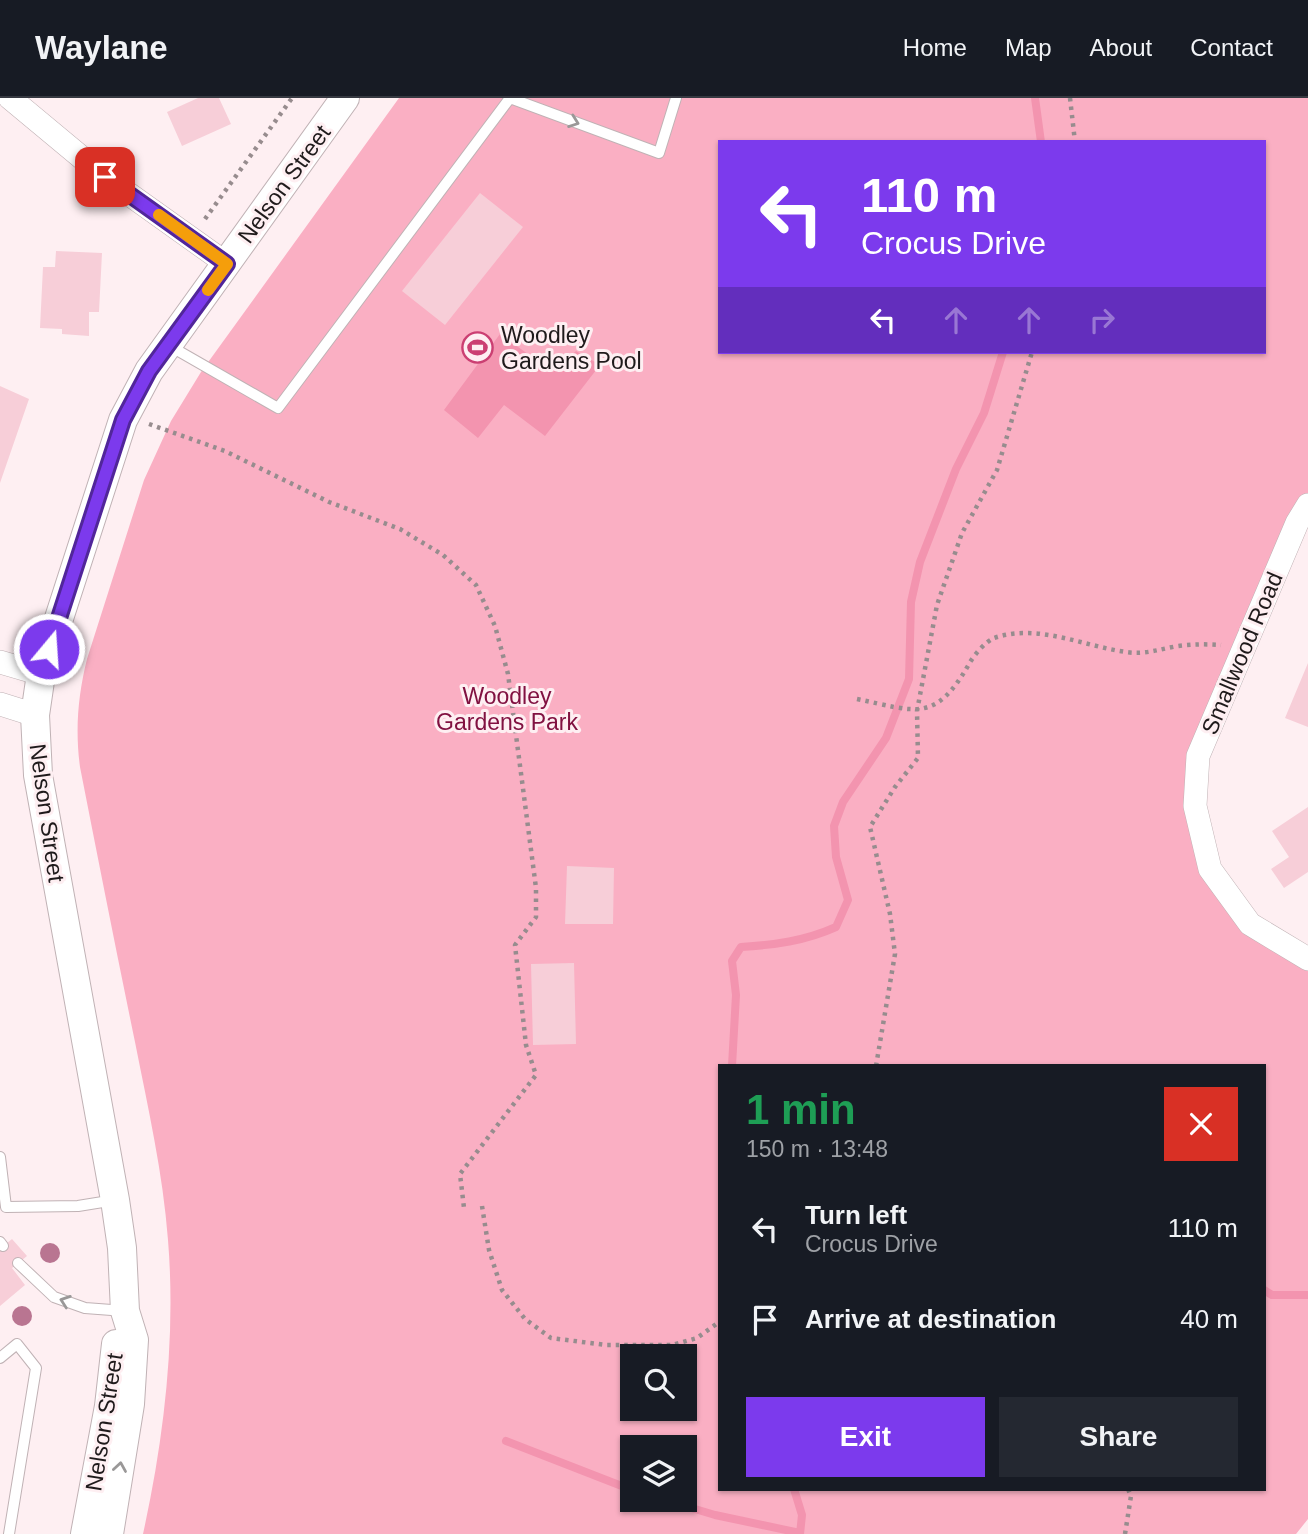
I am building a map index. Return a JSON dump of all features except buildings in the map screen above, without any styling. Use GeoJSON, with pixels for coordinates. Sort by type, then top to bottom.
{"type":"FeatureCollection","features":[{"type":"Feature","properties":{"kind":"street"},"geometry":{"type":"LineString","coordinates":[[10,98],[105,177],[227,264]]}},
{"type":"Feature","properties":{"kind":"street","name":"Nelson Street"},"geometry":{"type":"LineString","coordinates":[[109,1534],[130,1404],[134,1340],[125,1311],[122,1248],[115,1200],[38,775],[35,715],[41,674],[126,414],[149,371],[345,98]]}},
{"type":"Feature","properties":{"kind":"street","name":"Smallwood Road"},"geometry":{"type":"LineString","coordinates":[[1308,505],[1297,523],[1198,756],[1195,806],[1210,869],[1251,924],[1308,958]]}},
{"type":"Feature","properties":{"kind":"street"},"geometry":{"type":"LineString","coordinates":[[0,662],[41,674]]}},
{"type":"Feature","properties":{"kind":"street"},"geometry":{"type":"LineString","coordinates":[[0,704],[35,715]]}},
{"type":"Feature","properties":{"kind":"street","name":"Nelson Street"},"geometry":{"type":"LineString","coordinates":[[85,1534],[109,1405],[116,1343],[125,1311]]}},
{"type":"Feature","properties":{"kind":"lane"},"geometry":{"type":"LineString","coordinates":[[168,345],[278,408],[510,98],[659,153],[676,98]]}},
{"type":"Feature","properties":{"kind":"lane"},"geometry":{"type":"LineString","coordinates":[[0,1157],[3,1207],[78,1206],[115,1200]]}},
{"type":"Feature","properties":{"kind":"lane"},"geometry":{"type":"LineString","coordinates":[[18,1263],[54,1297],[85,1307],[125,1311]]}},
{"type":"Feature","properties":{"kind":"lane"},"geometry":{"type":"LineString","coordinates":[[0,1358],[17,1344],[36,1368],[9,1534]]}},
{"type":"Feature","properties":{"kind":"path"},"geometry":{"type":"LineString","coordinates":[[191,239],[292,98]]}},
{"type":"Feature","properties":{"kind":"path"},"geometry":{"type":"LineString","coordinates":[[1070,98],[1075,140]]}},
{"type":"Feature","properties":{"kind":"path"},"geometry":{"type":"LineString","coordinates":[[876,1064],[895,954],[890,914],[870,827],[895,787],[918,758],[917,711],[937,605],[962,533],[997,470],[1031,354]]}},
{"type":"Feature","properties":{"kind":"path"},"geometry":{"type":"LineString","coordinates":[[126,414],[225,451],[329,502],[400,529],[443,555],[477,585],[495,626],[508,674],[536,888],[536,917],[515,945],[526,1045],[536,1075],[460,1174],[464,1208]]}},
{"type":"Feature","properties":{"kind":"path"},"geometry":{"type":"LineString","coordinates":[[857,699],[917,711],[935,705],[956,687],[972,657],[992,639],[1024,632],[1127,653],[1148,653],[1177,646],[1205,644],[1222,645],[1241,654]]}},
{"type":"Feature","properties":{"kind":"path"},"geometry":{"type":"LineString","coordinates":[[482,1206],[489,1250],[502,1290],[525,1319],[551,1338],[606,1345],[672,1345],[697,1338],[718,1323]]}},
{"type":"Feature","properties":{"kind":"path"},"geometry":{"type":"LineString","coordinates":[[1125,1534],[1131,1496],[1129,1491]]}},
{"type":"Feature","properties":{"kind":"green space","name":"Woodley Gardens Park"},"geometry":{"type":"Polygon","coordinates":[[[399,98],[1308,98],[1308,505],[1198,756],[1210,869],[1250,924],[1308,959],[1308,1519],[1296,1534],[143,1534],[157,1461],[166,1388],[170,1314],[168,1240],[154,1141],[80,767],[78,713],[87,659],[144,480],[171,421],[201,372],[399,98]]]}},
{"type":"Feature","properties":{"kind":"shaded area"},"geometry":{"type":"Polygon","coordinates":[[[500,334],[553,372],[576,351],[600,365],[545,436],[504,405],[478,438],[444,410],[500,334]]]}},
{"type":"Feature","properties":{"kind":"waterway"},"geometry":{"type":"LineString","coordinates":[[1035,98],[1041,140]]}},
{"type":"Feature","properties":{"kind":"waterway"},"geometry":{"type":"LineString","coordinates":[[732,1064],[736,995],[732,961],[741,947],[789,942],[836,927],[848,900],[836,857],[834,826],[843,802],[886,738],[909,679],[911,602],[920,562],[956,469],[984,413],[1002,354]]}},
{"type":"Feature","properties":{"kind":"waterway"},"geometry":{"type":"LineString","coordinates":[[1266,1291],[1272,1295],[1308,1295]]}},
{"type":"Feature","properties":{"kind":"waterway"},"geometry":{"type":"LineString","coordinates":[[506,1441],[620,1485]]}},
{"type":"Feature","properties":{"kind":"waterway"},"geometry":{"type":"LineString","coordinates":[[795,1491],[802,1515],[800,1534]]}},
{"type":"Feature","properties":{"kind":"waterway"},"geometry":{"type":"LineString","coordinates":[[697,1510],[800,1533]]}},
{"type":"Feature","properties":{"kind":"slow traffic"},"geometry":{"type":"LineString","coordinates":[[159,215],[227,264],[208,290]]}},
{"type":"Feature","properties":{"kind":"place","name":"Woodley Gardens Pool"},"geometry":{"type":"Point","coordinates":[478,348]}},
{"type":"Feature","properties":{"kind":"route"},"geometry":{"type":"LineString","coordinates":[[49,649],[123,420],[149,371],[227,264],[105,177]]}}]}
